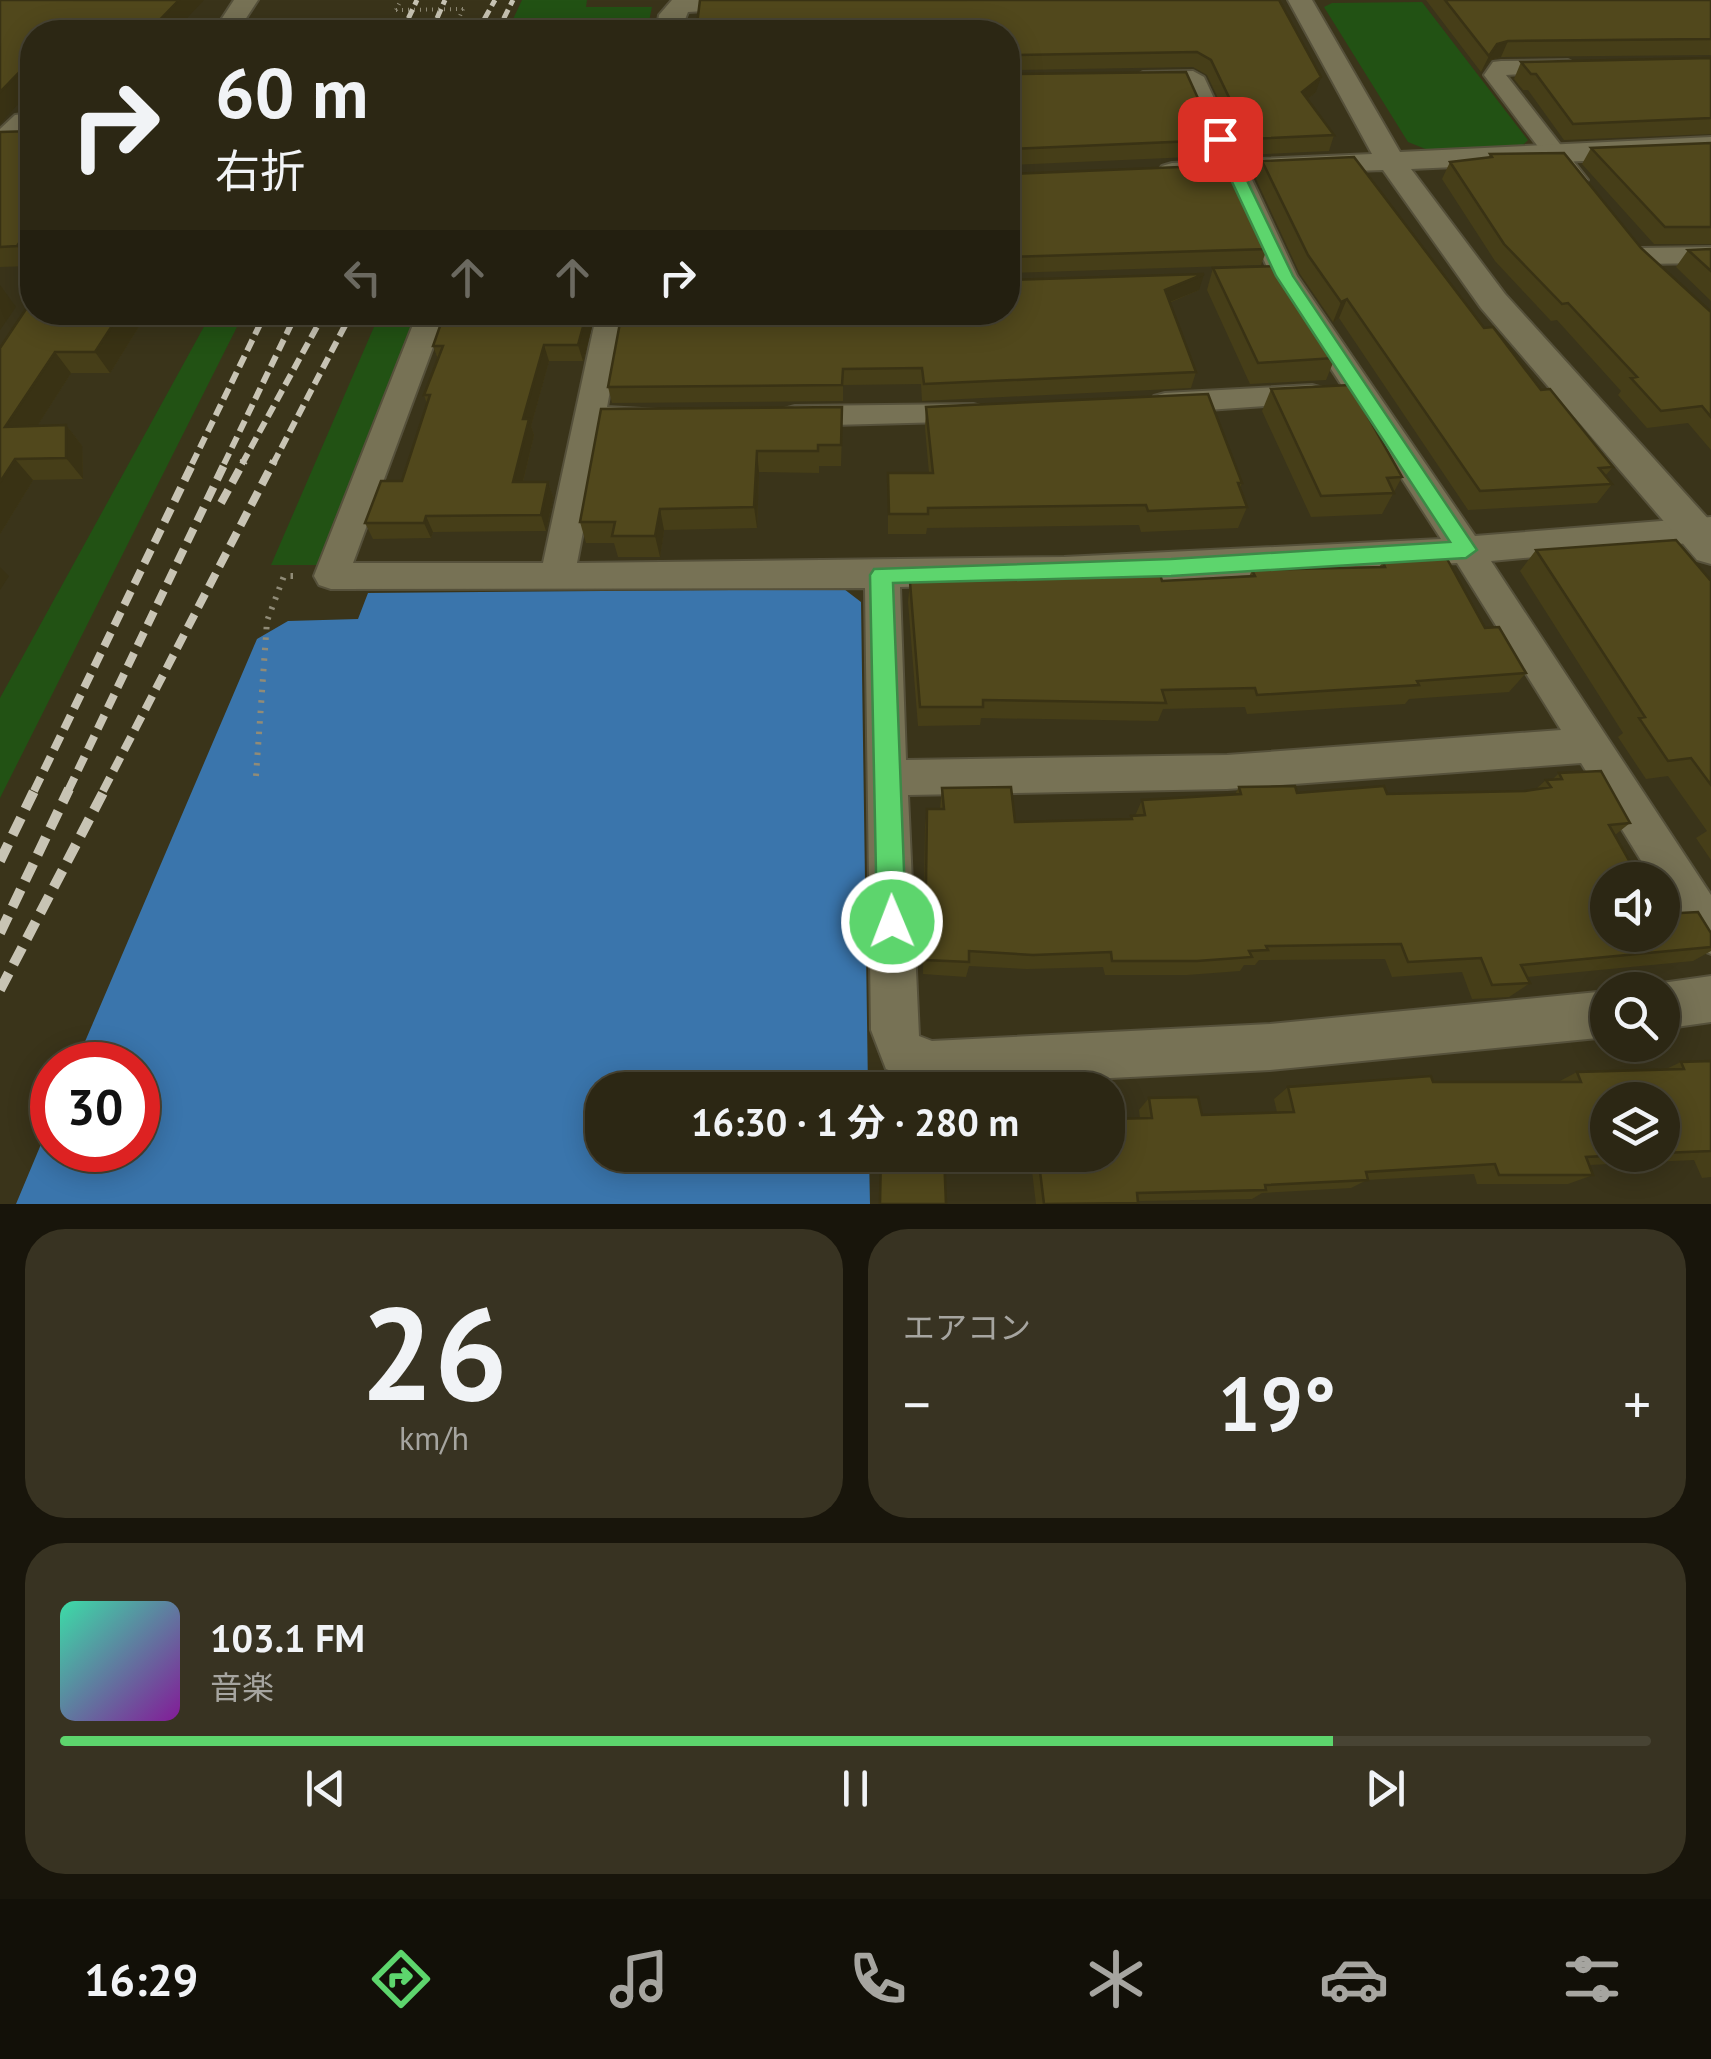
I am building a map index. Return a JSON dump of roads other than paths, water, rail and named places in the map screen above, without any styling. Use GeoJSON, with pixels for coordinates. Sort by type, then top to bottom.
{"type":"FeatureCollection","features":[{"type":"Feature","properties":{"kind":"street"},"geometry":{"type":"LineString","coordinates":[[1300,0],[1392,162],[1493,301],[1706,536]]}},
{"type":"Feature","properties":{"kind":"street"},"geometry":{"type":"LineString","coordinates":[[670,20],[681,5],[786,1]]}},
{"type":"Feature","properties":{"kind":"street"},"geometry":{"type":"LineString","coordinates":[[1590,197],[1496,76],[1501,67],[1596,66]]}},
{"type":"Feature","properties":{"kind":"street"},"geometry":{"type":"LineString","coordinates":[[1119,78],[1193,78],[1284,276],[1466,550],[1711,933]]}},
{"type":"Feature","properties":{"kind":"street"},"geometry":{"type":"LineString","coordinates":[[0,142],[20,123]]}},
{"type":"Feature","properties":{"kind":"street"},"geometry":{"type":"LineString","coordinates":[[1153,173],[1711,146]]}},
{"type":"Feature","properties":{"kind":"street"},"geometry":{"type":"LineString","coordinates":[[1669,282],[1635,248],[1711,254]]}},
{"type":"Feature","properties":{"kind":"street"},"geometry":{"type":"LineString","coordinates":[[1247,278],[1284,276]]}},
{"type":"Feature","properties":{"kind":"street"},"geometry":{"type":"LineString","coordinates":[[427,325],[331,576],[882,575],[1171,568],[1706,536]]}},
{"type":"Feature","properties":{"kind":"street"},"geometry":{"type":"LineString","coordinates":[[557,577],[607,325]]}},
{"type":"Feature","properties":{"kind":"street"},"geometry":{"type":"LineString","coordinates":[[1139,405],[1358,392]]}},
{"type":"Feature","properties":{"kind":"street"},"geometry":{"type":"LineString","coordinates":[[765,416],[1000,413]]}},
{"type":"Feature","properties":{"kind":"street"},"geometry":{"type":"LineString","coordinates":[[589,418],[687,417]]}},
{"type":"Feature","properties":{"kind":"street"},"geometry":{"type":"LineString","coordinates":[[882,575],[894,1030],[902,1053],[932,1064],[1204,1053],[1469,1033],[1590,1016]]}},
{"type":"Feature","properties":{"kind":"street"},"geometry":{"type":"LineString","coordinates":[[888,778],[1228,772],[1591,745]]}},
{"type":"Feature","properties":{"kind":"street"},"geometry":{"type":"LineString","coordinates":[[1680,1004],[1711,1000]]}},
{"type":"Feature","properties":{"kind":"water"},"geometry":{"type":"Polygon","coordinates":[[[844,589],[861,602],[868,1072],[585,1072],[585,1172],[869,1172],[870,1204],[16,1204],[30,1171],[160,1172],[160,1042],[85,1042],[257,639],[288,621],[358,619],[368,593],[844,589]]]}},
{"type":"Feature","properties":{"kind":"railway"},"geometry":{"type":"LineString","coordinates":[[408,20],[417,0]]}},
{"type":"Feature","properties":{"kind":"railway"},"geometry":{"type":"LineString","coordinates":[[436,20],[445,0]]}},
{"type":"Feature","properties":{"kind":"railway"},"geometry":{"type":"LineString","coordinates":[[484,20],[495,0]]}},
{"type":"Feature","properties":{"kind":"railway"},"geometry":{"type":"LineString","coordinates":[[503,20],[513,0]]}},
{"type":"Feature","properties":{"kind":"railway"},"geometry":{"type":"LineString","coordinates":[[192,464],[260,325]]}},
{"type":"Feature","properties":{"kind":"railway"},"geometry":{"type":"LineString","coordinates":[[224,464],[291,325]]}},
{"type":"Feature","properties":{"kind":"railway"},"geometry":{"type":"LineString","coordinates":[[242,464],[318,325]]}},
{"type":"Feature","properties":{"kind":"railway"},"geometry":{"type":"LineString","coordinates":[[273,464],[345,325]]}},
{"type":"Feature","properties":{"kind":"railway"},"geometry":{"type":"LineString","coordinates":[[34,791],[194,461]]}},
{"type":"Feature","properties":{"kind":"railway"},"geometry":{"type":"LineString","coordinates":[[68,791],[226,461]]}},
{"type":"Feature","properties":{"kind":"railway"},"geometry":{"type":"LineString","coordinates":[[221,503],[244,461]]}},
{"type":"Feature","properties":{"kind":"railway"},"geometry":{"type":"LineString","coordinates":[[103,791],[274,461]]}},
{"type":"Feature","properties":{"kind":"railway"},"geometry":{"type":"LineString","coordinates":[[0,861],[35,789]]}},
{"type":"Feature","properties":{"kind":"railway"},"geometry":{"type":"LineString","coordinates":[[0,933],[69,789]]}},
{"type":"Feature","properties":{"kind":"railway"},"geometry":{"type":"LineString","coordinates":[[0,990],[105,789]]}}]}
